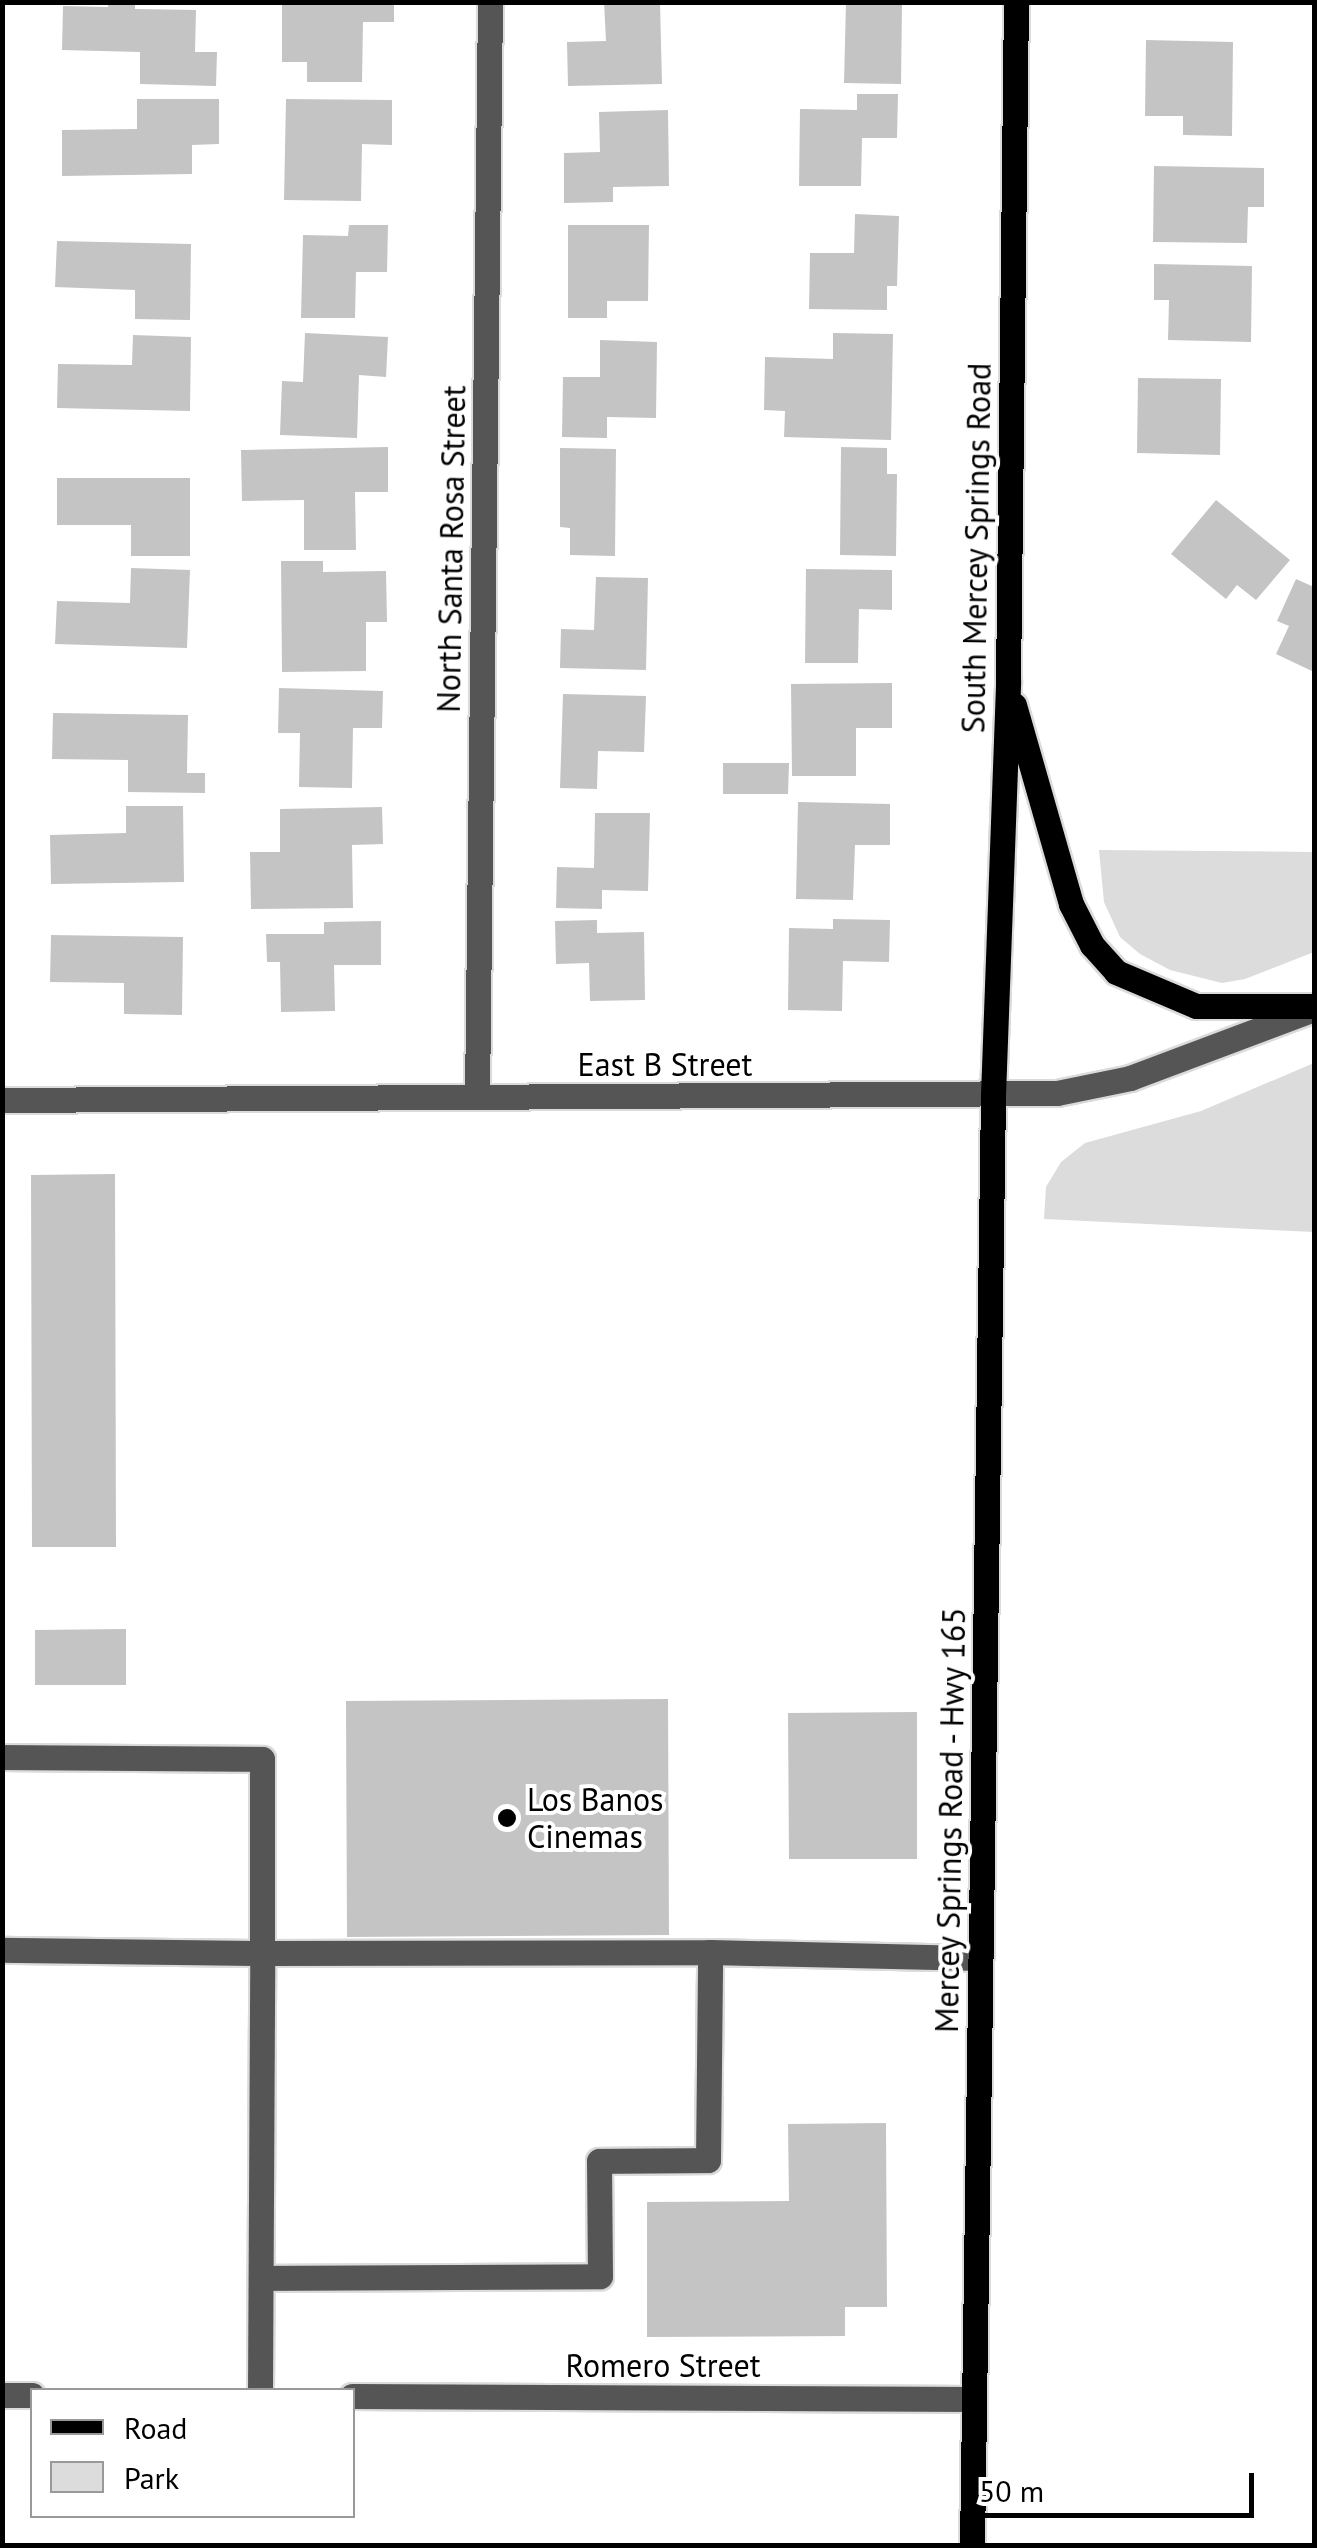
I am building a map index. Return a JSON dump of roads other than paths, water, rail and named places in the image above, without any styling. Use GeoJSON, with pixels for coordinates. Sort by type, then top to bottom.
{"type":"FeatureCollection","features":[{"type":"Feature","properties":{"kind":"main road","name":"South Mercey Springs Road"},"geometry":{"type":"LineString","coordinates":[[993,1095],[1008,683],[1016,2]]}},
{"type":"Feature","properties":{"kind":"main road"},"geometry":{"type":"LineString","coordinates":[[1008,683],[1071,904],[1092,944],[1116,972],[1196,1006],[1314,1008]]}},
{"type":"Feature","properties":{"kind":"main road","name":"Mercey Springs Road - Hwy 165"},"geometry":{"type":"LineString","coordinates":[[972,2546],[993,1095]]}},
{"type":"Feature","properties":{"kind":"street","name":"North Santa Rosa Street"},"geometry":{"type":"LineString","coordinates":[[477,1097],[490,2]]}},
{"type":"Feature","properties":{"kind":"street","name":"East B Street"},"geometry":{"type":"LineString","coordinates":[[2,1100],[1057,1093],[1130,1078],[1314,1008]]}},
{"type":"Feature","properties":{"kind":"street"},"geometry":{"type":"LineString","coordinates":[[2,1757],[262,1758],[260,2388]]}},
{"type":"Feature","properties":{"kind":"street"},"geometry":{"type":"LineString","coordinates":[[2,1950],[710,1952],[980,1958]]}},
{"type":"Feature","properties":{"kind":"street"},"geometry":{"type":"LineString","coordinates":[[262,2278],[600,2276],[599,2161],[708,2160],[710,1952]]}},
{"type":"Feature","properties":{"kind":"street"},"geometry":{"type":"LineString","coordinates":[[2,2395],[30,2395]]}},
{"type":"Feature","properties":{"kind":"street","name":"Romero Street"},"geometry":{"type":"LineString","coordinates":[[355,2396],[974,2399]]}},
{"type":"Feature","properties":{"kind":"place","name":"Los Banos Cinemas"},"geometry":{"type":"Point","coordinates":[507,1818]}}]}
